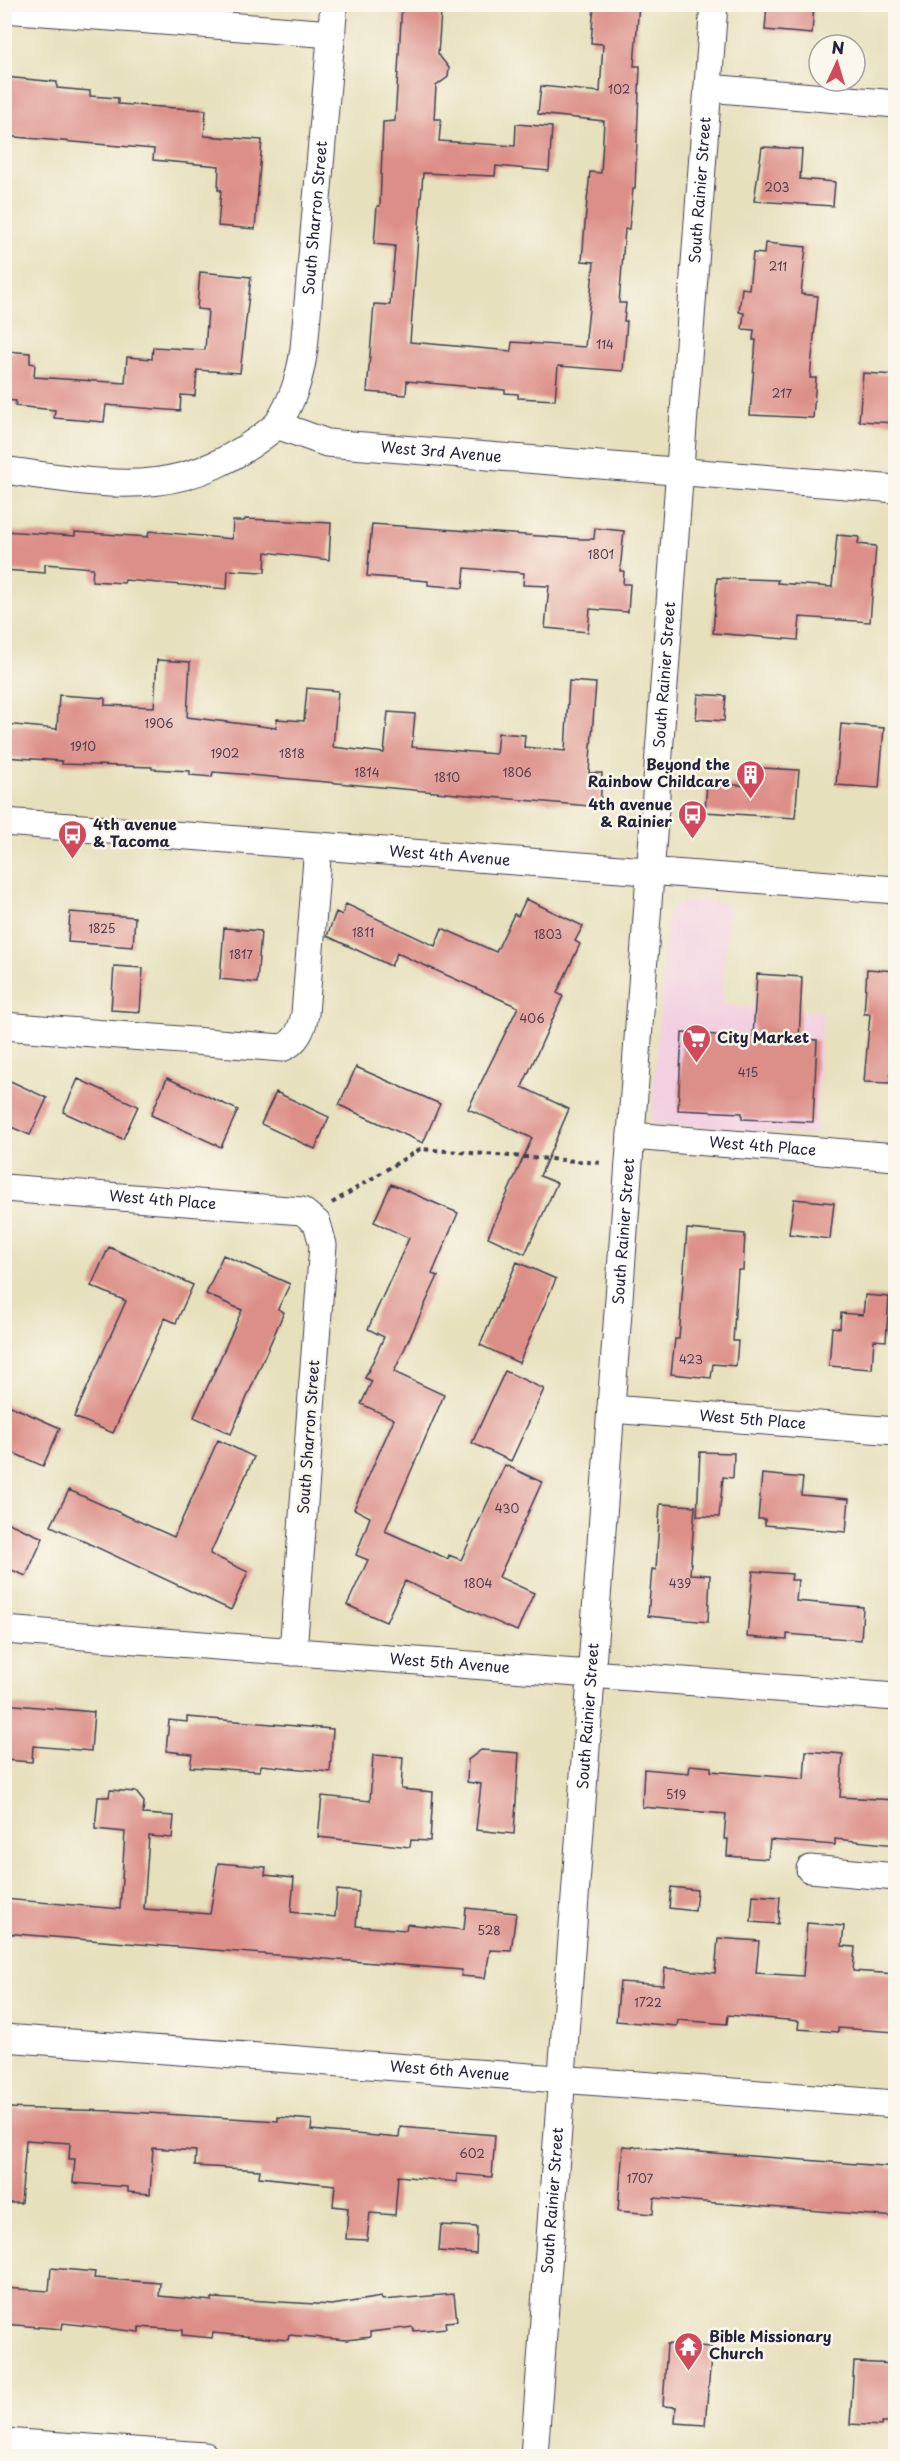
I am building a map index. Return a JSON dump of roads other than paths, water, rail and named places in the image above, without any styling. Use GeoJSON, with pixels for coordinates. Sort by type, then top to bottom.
{"type":"FeatureCollection","features":[{"type":"Feature","properties":{"kind":"street","name":"South Sharron Street"},"geometry":{"type":"LineString","coordinates":[[277,425],[291,404],[300,377],[304,349],[334,4]]}},
{"type":"Feature","properties":{"kind":"street","name":"South Rainier Street"},"geometry":{"type":"LineString","coordinates":[[534,2457],[714,4]]}},
{"type":"Feature","properties":{"kind":"street"},"geometry":{"type":"LineString","coordinates":[[4,9],[332,34]]}},
{"type":"Feature","properties":{"kind":"street"},"geometry":{"type":"LineString","coordinates":[[708,88],[896,104]]}},
{"type":"Feature","properties":{"kind":"street"},"geometry":{"type":"LineString","coordinates":[[4,470],[116,484],[177,480],[250,447],[277,425]]}},
{"type":"Feature","properties":{"kind":"street","name":"West 3rd Avenue"},"geometry":{"type":"LineString","coordinates":[[277,425],[327,444],[896,489]]}},
{"type":"Feature","properties":{"kind":"street","name":"West 4th Avenue"},"geometry":{"type":"LineString","coordinates":[[4,822],[896,890]]}},
{"type":"Feature","properties":{"kind":"street"},"geometry":{"type":"LineString","coordinates":[[4,1026],[282,1048],[291,1045],[303,1027],[305,1014],[318,846]]}},
{"type":"Feature","properties":{"kind":"street","name":"West 4th Place"},"geometry":{"type":"LineString","coordinates":[[631,1136],[896,1157]]}},
{"type":"Feature","properties":{"kind":"street","name":"West 4th Place"},"geometry":{"type":"LineString","coordinates":[[4,1188],[302,1211],[317,1222]]}},
{"type":"Feature","properties":{"kind":"street","name":"South Sharron Street"},"geometry":{"type":"LineString","coordinates":[[293,1652],[323,1245],[317,1222]]}},
{"type":"Feature","properties":{"kind":"street","name":"West 5th Place"},"geometry":{"type":"LineString","coordinates":[[610,1409],[896,1431]]}},
{"type":"Feature","properties":{"kind":"street","name":"West 5th Avenue"},"geometry":{"type":"LineString","coordinates":[[4,1630],[896,1697]]}},
{"type":"Feature","properties":{"kind":"street"},"geometry":{"type":"LineString","coordinates":[[810,1869],[896,1877]]}},
{"type":"Feature","properties":{"kind":"street","name":"West 6th Avenue"},"geometry":{"type":"LineString","coordinates":[[4,2038],[896,2104]]}},
{"type":"Feature","properties":{"kind":"street"},"geometry":{"type":"LineString","coordinates":[[4,2442],[205,2457]]}},
{"type":"Feature","properties":{"kind":"place","name":"Beyond the Rainbow Childcare"},"geometry":{"type":"Point","coordinates":[751,800]}},
{"type":"Feature","properties":{"kind":"place","name":"4th avenue & Rainier"},"geometry":{"type":"Point","coordinates":[693,840]}},
{"type":"Feature","properties":{"kind":"place","name":"4th avenue & Tacoma"},"geometry":{"type":"Point","coordinates":[72,860]}},
{"type":"Feature","properties":{"kind":"place","name":"City Market"},"geometry":{"type":"Point","coordinates":[696,1064]}},
{"type":"Feature","properties":{"kind":"place","name":"Bible Missionary Church"},"geometry":{"type":"Point","coordinates":[688,2372]}}]}
